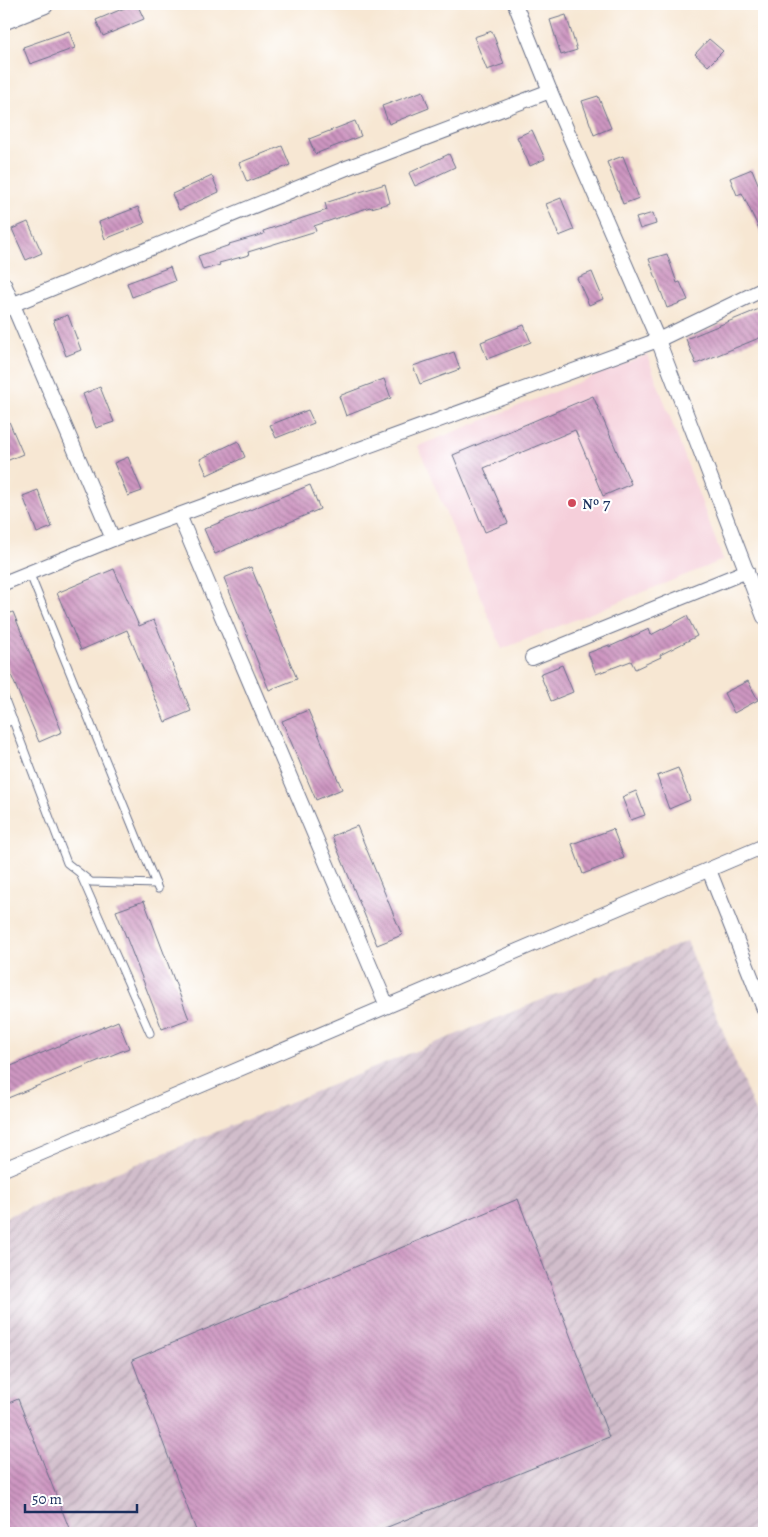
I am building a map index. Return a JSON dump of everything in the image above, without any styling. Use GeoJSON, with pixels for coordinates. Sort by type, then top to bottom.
{"type":"FeatureCollection","features":[{"type":"Feature","properties":{"kind":"main road"},"geometry":{"type":"LineString","coordinates":[[4,20],[44,4]]}},
{"type":"Feature","properties":{"kind":"street"},"geometry":{"type":"LineString","coordinates":[[514,4],[658,340],[764,617]]}},
{"type":"Feature","properties":{"kind":"street"},"geometry":{"type":"LineString","coordinates":[[8,306],[348,167],[550,91]]}},
{"type":"Feature","properties":{"kind":"street"},"geometry":{"type":"LineString","coordinates":[[4,284],[8,306],[112,538]]}},
{"type":"Feature","properties":{"kind":"street"},"geometry":{"type":"LineString","coordinates":[[4,583],[112,538],[658,340],[764,290]]}},
{"type":"Feature","properties":{"kind":"street"},"geometry":{"type":"LineString","coordinates":[[179,514],[388,1006]]}},
{"type":"Feature","properties":{"kind":"street"},"geometry":{"type":"LineString","coordinates":[[532,658],[748,571]]}},
{"type":"Feature","properties":{"kind":"street"},"geometry":{"type":"LineString","coordinates":[[4,1169],[764,846]]}},
{"type":"Feature","properties":{"kind":"street"},"geometry":{"type":"LineString","coordinates":[[709,870],[764,1009]]}},
{"type":"Feature","properties":{"kind":"lane"},"geometry":{"type":"LineString","coordinates":[[4,697],[67,863],[91,882],[157,887],[29,572]]}},
{"type":"Feature","properties":{"kind":"lane"},"geometry":{"type":"LineString","coordinates":[[4,724],[13,720]]}},
{"type":"Feature","properties":{"kind":"lane"},"geometry":{"type":"LineString","coordinates":[[81,874],[150,1034]]}},
{"type":"Feature","properties":{"kind":"shaded area","name":"№ 7"},"geometry":{"type":"Polygon","coordinates":[[[647,355],[723,560],[502,649],[418,446],[647,355]]]}},
{"type":"Feature","properties":{"kind":"shaded area"},"geometry":{"type":"Polygon","coordinates":[[[687,941],[764,1134],[764,1533],[4,1533],[4,1218],[687,941]]]}},
{"type":"Feature","properties":{"kind":"building"},"geometry":{"type":"Polygon","coordinates":[[[137,4],[144,19],[103,36],[96,20],[137,4]]]}},
{"type":"Feature","properties":{"kind":"building"},"geometry":{"type":"Polygon","coordinates":[[[566,15],[577,50],[561,55],[550,20],[566,15]]]}},
{"type":"Feature","properties":{"kind":"building"},"geometry":{"type":"Polygon","coordinates":[[[69,31],[75,48],[30,64],[23,47],[69,31]]]}},
{"type":"Feature","properties":{"kind":"building"},"geometry":{"type":"Polygon","coordinates":[[[492,31],[504,64],[487,70],[474,37],[492,31]]]}},
{"type":"Feature","properties":{"kind":"building"},"geometry":{"type":"Polygon","coordinates":[[[709,39],[723,51],[708,66],[695,54],[709,39]]]}},
{"type":"Feature","properties":{"kind":"building"},"geometry":{"type":"Polygon","coordinates":[[[423,91],[429,108],[389,124],[382,106],[423,91]]]}},
{"type":"Feature","properties":{"kind":"building"},"geometry":{"type":"Polygon","coordinates":[[[598,96],[611,128],[594,135],[582,101],[598,96]]]}},
{"type":"Feature","properties":{"kind":"building"},"geometry":{"type":"Polygon","coordinates":[[[355,121],[361,136],[315,154],[309,139],[355,121]]]}},
{"type":"Feature","properties":{"kind":"building"},"geometry":{"type":"Polygon","coordinates":[[[532,130],[545,159],[530,166],[517,137],[532,130]]]}},
{"type":"Feature","properties":{"kind":"building"},"geometry":{"type":"Polygon","coordinates":[[[282,146],[290,165],[247,182],[239,163],[282,146]]]}},
{"type":"Feature","properties":{"kind":"building"},"geometry":{"type":"Polygon","coordinates":[[[449,154],[455,167],[415,186],[409,173],[449,154]]]}},
{"type":"Feature","properties":{"kind":"building"},"geometry":{"type":"Polygon","coordinates":[[[623,156],[639,198],[623,204],[607,162],[623,156]]]}},
{"type":"Feature","properties":{"kind":"building"},"geometry":{"type":"Polygon","coordinates":[[[752,169],[764,198],[764,239],[742,193],[737,195],[730,178],[752,169]]]}},
{"type":"Feature","properties":{"kind":"building"},"geometry":{"type":"Polygon","coordinates":[[[212,176],[219,192],[179,210],[172,194],[212,176]]]}},
{"type":"Feature","properties":{"kind":"building"},"geometry":{"type":"Polygon","coordinates":[[[385,184],[390,203],[370,207],[314,226],[316,231],[248,252],[249,255],[219,263],[220,265],[203,270],[198,256],[229,244],[264,234],[263,231],[327,210],[325,203],[385,184]]]}},
{"type":"Feature","properties":{"kind":"building"},"geometry":{"type":"Polygon","coordinates":[[[561,198],[574,230],[559,236],[546,204],[561,198]]]}},
{"type":"Feature","properties":{"kind":"building"},"geometry":{"type":"Polygon","coordinates":[[[138,207],[145,223],[105,239],[99,222],[138,207]]]}},
{"type":"Feature","properties":{"kind":"building"},"geometry":{"type":"Polygon","coordinates":[[[653,213],[656,224],[640,229],[636,218],[653,213]]]}},
{"type":"Feature","properties":{"kind":"building"},"geometry":{"type":"Polygon","coordinates":[[[28,222],[42,253],[26,260],[12,229],[28,222]]]}},
{"type":"Feature","properties":{"kind":"building"},"geometry":{"type":"Polygon","coordinates":[[[667,254],[677,283],[680,282],[688,300],[667,308],[649,259],[667,254]]]}},
{"type":"Feature","properties":{"kind":"building"},"geometry":{"type":"Polygon","coordinates":[[[170,267],[175,281],[132,297],[127,283],[170,267]]]}},
{"type":"Feature","properties":{"kind":"building"},"geometry":{"type":"Polygon","coordinates":[[[592,272],[603,299],[589,305],[577,278],[592,272]]]}},
{"type":"Feature","properties":{"kind":"building"},"geometry":{"type":"Polygon","coordinates":[[[764,307],[764,336],[696,364],[686,339],[764,307]]]}},
{"type":"Feature","properties":{"kind":"building"},"geometry":{"type":"Polygon","coordinates":[[[68,315],[81,350],[66,356],[53,320],[68,315]]]}},
{"type":"Feature","properties":{"kind":"building"},"geometry":{"type":"Polygon","coordinates":[[[524,325],[531,342],[487,359],[481,342],[524,325]]]}},
{"type":"Feature","properties":{"kind":"building"},"geometry":{"type":"Polygon","coordinates":[[[454,352],[460,369],[420,384],[413,366],[454,352]]]}},
{"type":"Feature","properties":{"kind":"building"},"geometry":{"type":"Polygon","coordinates":[[[384,379],[391,398],[346,416],[339,396],[384,379]]]}},
{"type":"Feature","properties":{"kind":"building"},"geometry":{"type":"Polygon","coordinates":[[[100,387],[114,422],[96,428],[83,394],[100,387]]]}},
{"type":"Feature","properties":{"kind":"building"},"geometry":{"type":"Polygon","coordinates":[[[593,396],[631,484],[603,496],[575,430],[484,468],[508,523],[485,532],[453,455],[593,396]]]}},
{"type":"Feature","properties":{"kind":"building"},"geometry":{"type":"Polygon","coordinates":[[[4,410],[23,454],[4,462],[4,410]]]}},
{"type":"Feature","properties":{"kind":"building"},"geometry":{"type":"Polygon","coordinates":[[[308,410],[314,423],[276,438],[270,425],[308,410]]]}},
{"type":"Feature","properties":{"kind":"building"},"geometry":{"type":"Polygon","coordinates":[[[238,441],[245,457],[207,475],[200,459],[238,441]]]}},
{"type":"Feature","properties":{"kind":"building"},"geometry":{"type":"Polygon","coordinates":[[[128,457],[142,491],[128,496],[114,463],[128,457]]]}},
{"type":"Feature","properties":{"kind":"building"},"geometry":{"type":"Polygon","coordinates":[[[310,485],[320,509],[215,554],[204,529],[310,485]]]}},
{"type":"Feature","properties":{"kind":"building"},"geometry":{"type":"Polygon","coordinates":[[[38,490],[52,527],[37,533],[23,496],[38,490]]]}},
{"type":"Feature","properties":{"kind":"building"},"geometry":{"type":"Polygon","coordinates":[[[251,567],[297,679],[269,690],[224,578],[251,567]]]}},
{"type":"Feature","properties":{"kind":"building"},"geometry":{"type":"Polygon","coordinates":[[[114,569],[139,626],[154,620],[191,711],[165,722],[127,630],[81,650],[57,593],[114,569]]]}},
{"type":"Feature","properties":{"kind":"building"},"geometry":{"type":"Polygon","coordinates":[[[13,612],[62,732],[39,742],[4,658],[4,616],[13,612]]]}},
{"type":"Feature","properties":{"kind":"building"},"geometry":{"type":"Polygon","coordinates":[[[687,616],[697,636],[660,655],[661,657],[635,669],[631,661],[596,674],[588,653],[609,645],[609,647],[649,629],[651,635],[687,616]]]}},
{"type":"Feature","properties":{"kind":"building"},"geometry":{"type":"Polygon","coordinates":[[[562,665],[573,692],[551,701],[540,674],[562,665]]]}},
{"type":"Feature","properties":{"kind":"building"},"geometry":{"type":"Polygon","coordinates":[[[748,681],[758,700],[734,713],[724,693],[748,681]]]}},
{"type":"Feature","properties":{"kind":"building"},"geometry":{"type":"Polygon","coordinates":[[[308,710],[342,789],[316,800],[282,721],[308,710]]]}},
{"type":"Feature","properties":{"kind":"building"},"geometry":{"type":"Polygon","coordinates":[[[678,768],[690,800],[669,809],[657,776],[678,768]]]}},
{"type":"Feature","properties":{"kind":"building"},"geometry":{"type":"Polygon","coordinates":[[[636,791],[645,815],[631,820],[622,797],[636,791]]]}},
{"type":"Feature","properties":{"kind":"building"},"geometry":{"type":"Polygon","coordinates":[[[357,826],[402,935],[377,945],[332,836],[357,826]]]}},
{"type":"Feature","properties":{"kind":"building"},"geometry":{"type":"Polygon","coordinates":[[[613,829],[624,858],[583,874],[572,844],[613,829]]]}},
{"type":"Feature","properties":{"kind":"building"},"geometry":{"type":"Polygon","coordinates":[[[144,901],[189,1019],[162,1029],[116,911],[144,901]]]}},
{"type":"Feature","properties":{"kind":"building"},"geometry":{"type":"Polygon","coordinates":[[[118,1021],[129,1048],[8,1098],[4,1088],[4,1069],[118,1021]]]}},
{"type":"Feature","properties":{"kind":"building"},"geometry":{"type":"Polygon","coordinates":[[[518,1199],[609,1437],[373,1533],[197,1533],[132,1360],[518,1199]]]}},
{"type":"Feature","properties":{"kind":"building"},"geometry":{"type":"Polygon","coordinates":[[[18,1399],[71,1533],[4,1533],[4,1405],[18,1399]]]}},
{"type":"Feature","properties":{"kind":"place","name":"№ 7"},"geometry":{"type":"Point","coordinates":[572,503]}}]}
